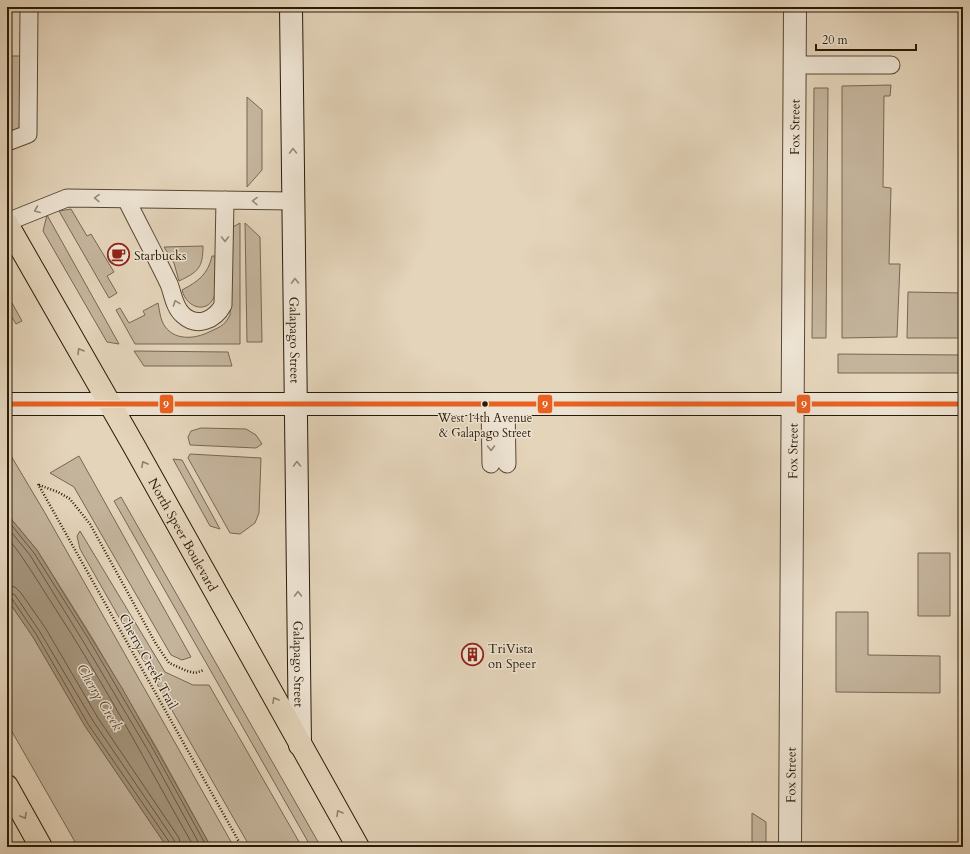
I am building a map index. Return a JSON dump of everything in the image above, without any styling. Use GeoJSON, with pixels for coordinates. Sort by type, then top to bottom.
{"type":"FeatureCollection","features":[{"type":"Feature","properties":{"kind":"main road","name":"North Speer Boulevard"},"geometry":{"type":"LineString","coordinates":[[7,223],[358,847]]}},
{"type":"Feature","properties":{"kind":"main road"},"geometry":{"type":"LineString","coordinates":[[7,786],[41,847]]}},
{"type":"Feature","properties":{"kind":"street","name":"Galapago Street"},"geometry":{"type":"LineString","coordinates":[[292,7],[300,745]]}},
{"type":"Feature","properties":{"kind":"street","name":"Fox Street"},"geometry":{"type":"LineString","coordinates":[[790,847],[795,7]]}},
{"type":"Feature","properties":{"kind":"street"},"geometry":{"type":"LineString","coordinates":[[7,404],[963,404]]}},
{"type":"Feature","properties":{"kind":"lane"},"geometry":{"type":"LineString","coordinates":[[7,142],[28,134],[29,7]]}},
{"type":"Feature","properties":{"kind":"lane"},"geometry":{"type":"LineString","coordinates":[[794,65],[891,65]]}},
{"type":"Feature","properties":{"kind":"lane"},"geometry":{"type":"LineString","coordinates":[[7,223],[68,198],[294,201]]}},
{"type":"Feature","properties":{"kind":"lane"},"geometry":{"type":"LineString","coordinates":[[126,199],[169,285],[178,309],[186,318],[200,322],[214,317],[223,305],[225,200]]}},
{"type":"Feature","properties":{"kind":"lane"},"geometry":{"type":"LineString","coordinates":[[498,404],[499,464]]}},
{"type":"Feature","properties":{"kind":"path","name":"Cherry Creek Trail"},"geometry":{"type":"LineString","coordinates":[[204,670],[195,673],[187,672],[169,663],[156,644],[90,524],[70,499],[58,492],[38,484],[242,847]]}},
{"type":"Feature","properties":{"kind":"shaded area"},"geometry":{"type":"Polygon","coordinates":[[[7,56],[21,56],[22,131],[9,131],[7,127],[7,56]]]}},
{"type":"Feature","properties":{"kind":"shaded area"},"geometry":{"type":"Polygon","coordinates":[[[891,85],[890,96],[884,96],[883,187],[891,188],[889,264],[900,264],[897,337],[842,338],[842,86],[891,85]]]}},
{"type":"Feature","properties":{"kind":"shaded area"},"geometry":{"type":"Polygon","coordinates":[[[814,88],[828,88],[826,338],[812,338],[814,88]]]}},
{"type":"Feature","properties":{"kind":"shaded area"},"geometry":{"type":"Polygon","coordinates":[[[247,97],[262,110],[262,170],[247,187],[247,97]]]}},
{"type":"Feature","properties":{"kind":"shaded area"},"geometry":{"type":"Polygon","coordinates":[[[71,209],[87,236],[91,234],[114,272],[107,276],[117,293],[109,298],[59,211],[71,209]]]}},
{"type":"Feature","properties":{"kind":"shaded area"},"geometry":{"type":"Polygon","coordinates":[[[47,215],[119,344],[107,342],[43,231],[47,215]]]}},
{"type":"Feature","properties":{"kind":"shaded area"},"geometry":{"type":"Polygon","coordinates":[[[240,223],[240,344],[135,344],[116,310],[120,308],[129,323],[145,315],[143,311],[158,303],[161,319],[166,327],[170,332],[182,337],[194,337],[207,333],[226,322],[230,315],[233,227],[240,223]]]}},
{"type":"Feature","properties":{"kind":"shaded area"},"geometry":{"type":"Polygon","coordinates":[[[245,223],[260,237],[262,342],[247,342],[245,223]]]}},
{"type":"Feature","properties":{"kind":"shaded area"},"geometry":{"type":"Polygon","coordinates":[[[203,246],[202,259],[198,268],[191,275],[179,281],[174,263],[164,247],[203,246]]]}},
{"type":"Feature","properties":{"kind":"shaded area"},"geometry":{"type":"Polygon","coordinates":[[[212,256],[215,256],[215,294],[208,305],[198,307],[189,302],[182,290],[202,276],[208,268],[212,256]]]}},
{"type":"Feature","properties":{"kind":"shaded area"},"geometry":{"type":"Polygon","coordinates":[[[908,292],[963,293],[963,338],[907,338],[908,292]]]}},
{"type":"Feature","properties":{"kind":"shaded area"},"geometry":{"type":"Polygon","coordinates":[[[7,294],[22,321],[16,324],[7,309],[7,294]]]}},
{"type":"Feature","properties":{"kind":"shaded area"},"geometry":{"type":"Polygon","coordinates":[[[134,351],[228,352],[232,366],[144,366],[134,351]]]}},
{"type":"Feature","properties":{"kind":"shaded area"},"geometry":{"type":"Polygon","coordinates":[[[838,354],[963,355],[963,373],[838,373],[838,354]]]}},
{"type":"Feature","properties":{"kind":"shaded area"},"geometry":{"type":"Polygon","coordinates":[[[201,428],[246,429],[256,435],[262,444],[256,448],[190,445],[188,437],[191,431],[201,428]]]}},
{"type":"Feature","properties":{"kind":"shaded area"},"geometry":{"type":"Polygon","coordinates":[[[7,449],[45,513],[234,847],[211,847],[156,747],[91,636],[37,550],[12,520],[7,504],[7,449]]]}},
{"type":"Feature","properties":{"kind":"shaded area"},"geometry":{"type":"Polygon","coordinates":[[[190,454],[261,458],[259,513],[255,523],[240,534],[230,533],[188,458],[190,454]]]}},
{"type":"Feature","properties":{"kind":"shaded area"},"geometry":{"type":"Polygon","coordinates":[[[79,456],[191,657],[182,660],[171,655],[74,487],[50,473],[79,456]]]}},
{"type":"Feature","properties":{"kind":"shaded area"},"geometry":{"type":"Polygon","coordinates":[[[173,459],[182,460],[220,529],[210,526],[173,459]]]}},
{"type":"Feature","properties":{"kind":"shaded area"},"geometry":{"type":"Polygon","coordinates":[[[121,497],[321,847],[311,847],[114,501],[121,497]]]}},
{"type":"Feature","properties":{"kind":"shaded area"},"geometry":{"type":"Polygon","coordinates":[[[80,531],[165,672],[193,685],[209,685],[302,847],[250,847],[80,549],[77,536],[80,531]]]}},
{"type":"Feature","properties":{"kind":"shaded area"},"geometry":{"type":"Polygon","coordinates":[[[918,553],[950,553],[950,616],[918,616],[918,553]]]}},
{"type":"Feature","properties":{"kind":"shaded area"},"geometry":{"type":"Polygon","coordinates":[[[7,599],[33,637],[85,726],[167,847],[78,847],[7,723],[7,599]]]}},
{"type":"Feature","properties":{"kind":"shaded area"},"geometry":{"type":"Polygon","coordinates":[[[836,612],[868,612],[868,655],[940,656],[940,693],[836,692],[836,612]]]}},
{"type":"Feature","properties":{"kind":"shaded area"},"geometry":{"type":"Polygon","coordinates":[[[752,813],[766,822],[766,847],[752,847],[752,813]]]}},
{"type":"Feature","properties":{"kind":"water","name":"Cherry Creek"},"geometry":{"type":"Polygon","coordinates":[[[7,504],[12,520],[37,550],[122,688],[211,847],[167,847],[85,726],[33,637],[7,599],[7,504]]]}},
{"type":"Feature","properties":{"kind":"transit line","name":"9"},"geometry":{"type":"LineString","coordinates":[[7,404],[963,404]]}},
{"type":"Feature","properties":{"kind":"place","name":"Starbucks"},"geometry":{"type":"Point","coordinates":[118,255]}},
{"type":"Feature","properties":{"kind":"place","name":"West 14th Avenue & Galapago Street"},"geometry":{"type":"Point","coordinates":[485,404]}},
{"type":"Feature","properties":{"kind":"place","name":"TriVista on Speer"},"geometry":{"type":"Point","coordinates":[472,655]}}]}
